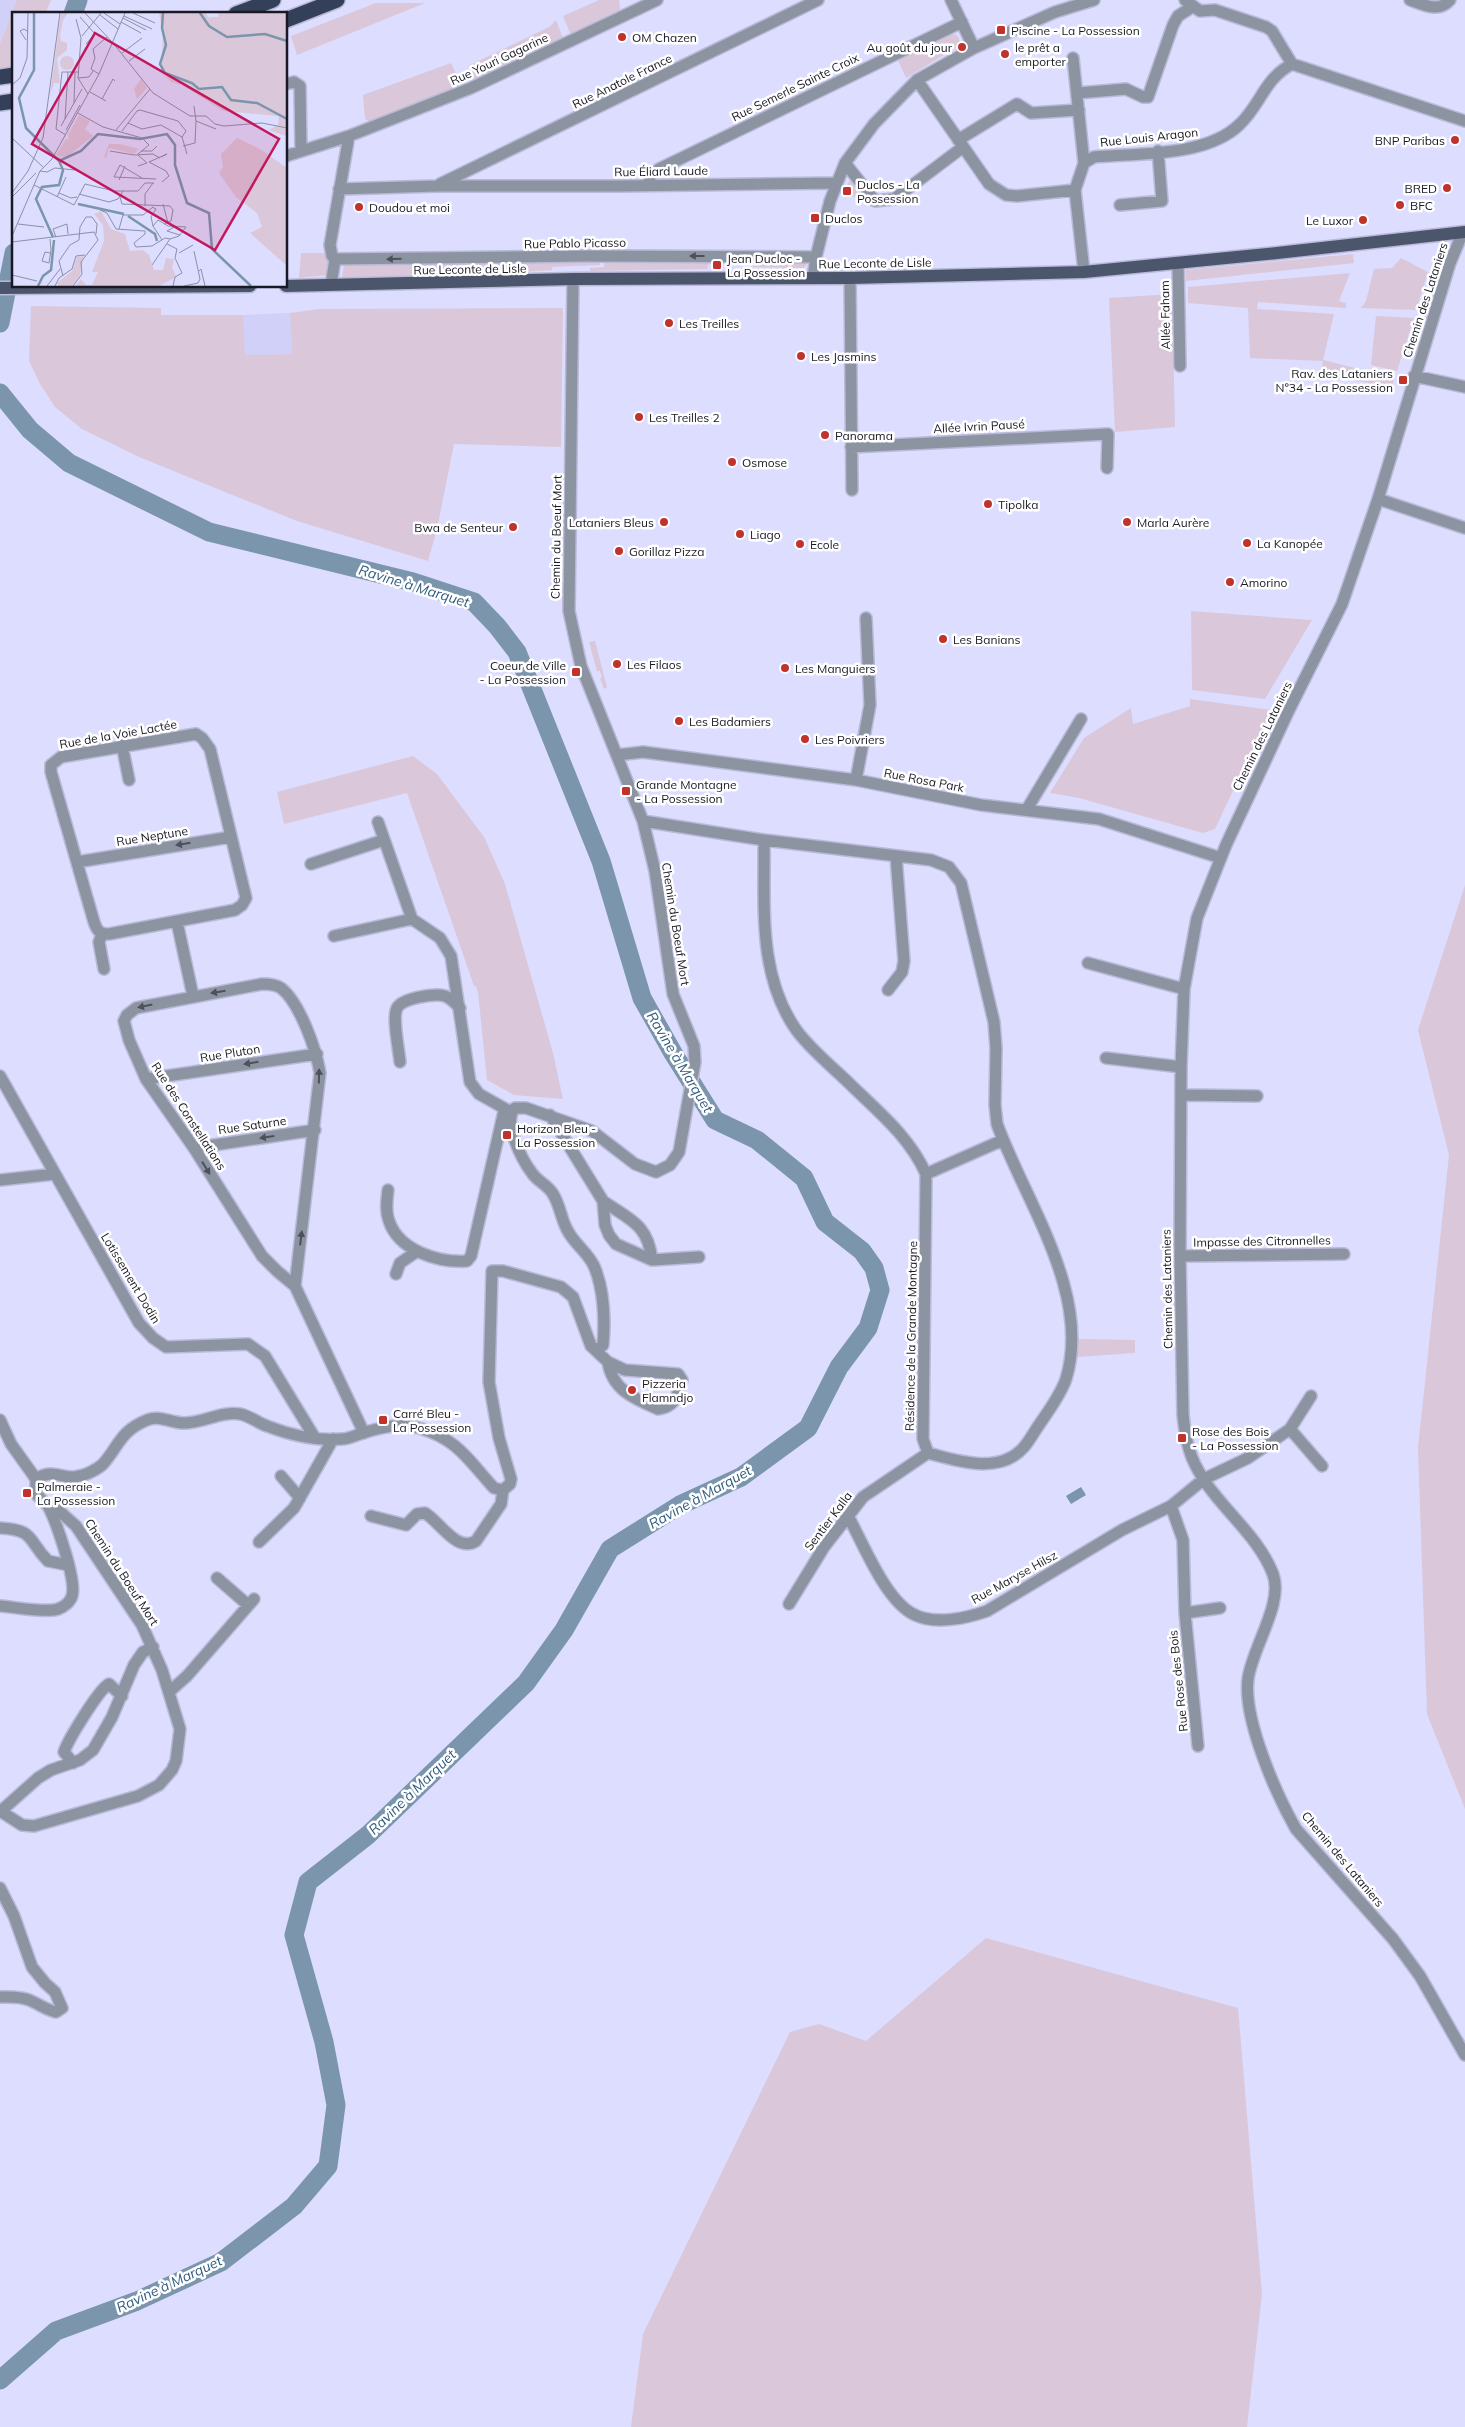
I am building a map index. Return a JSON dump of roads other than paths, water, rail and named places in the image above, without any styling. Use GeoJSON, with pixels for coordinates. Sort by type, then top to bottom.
{"type":"FeatureCollection","features":[{"type":"Feature","properties":{"kind":"highway"},"geometry":{"type":"LineString","coordinates":[[241,12],[272,0]]}},
{"type":"Feature","properties":{"kind":"highway"},"geometry":{"type":"LineString","coordinates":[[288,19],[337,0]]}},
{"type":"Feature","properties":{"kind":"main road","name":"Rue Leconte de Lisle"},"geometry":{"type":"LineString","coordinates":[[288,286],[573,279],[850,278],[1084,272],[1464,230]]}},
{"type":"Feature","properties":{"kind":"street","name":"Rue Youri Gagarine"},"geometry":{"type":"LineString","coordinates":[[288,155],[349,136],[471,88],[657,0]]}},
{"type":"Feature","properties":{"kind":"street","name":"Rue Anatole France"},"geometry":{"type":"LineString","coordinates":[[437,186],[818,0]]}},
{"type":"Feature","properties":{"kind":"street"},"geometry":{"type":"LineString","coordinates":[[951,0],[974,48]]}},
{"type":"Feature","properties":{"kind":"street"},"geometry":{"type":"LineString","coordinates":[[814,278],[816,257],[836,182],[845,163],[874,124],[918,80],[974,48],[1055,12],[1094,0]]}},
{"type":"Feature","properties":{"kind":"street"},"geometry":{"type":"LineString","coordinates":[[1410,0],[1433,8],[1442,6],[1450,0]]}},
{"type":"Feature","properties":{"kind":"street"},"geometry":{"type":"LineString","coordinates":[[1078,93],[1126,89],[1143,98],[1148,97],[1173,25],[1188,3],[1200,12],[1215,10],[1266,27],[1272,31],[1292,64],[1465,121]]}},
{"type":"Feature","properties":{"kind":"street","name":"Rue Semerle Sainte Croix"},"geometry":{"type":"LineString","coordinates":[[648,185],[650,176],[659,169],[962,22]]}},
{"type":"Feature","properties":{"kind":"street"},"geometry":{"type":"LineString","coordinates":[[1073,58],[1084,163],[1075,190],[1084,272]]}},
{"type":"Feature","properties":{"kind":"street","name":"Rue Louis Aragon"},"geometry":{"type":"LineString","coordinates":[[1084,163],[1094,157],[1195,149],[1219,141],[1241,124],[1279,71],[1292,64]]}},
{"type":"Feature","properties":{"kind":"street"},"geometry":{"type":"LineString","coordinates":[[918,80],[989,184],[1006,195],[1017,196],[1075,190]]}},
{"type":"Feature","properties":{"kind":"street"},"geometry":{"type":"LineString","coordinates":[[288,84],[294,82],[300,86],[301,150]]}},
{"type":"Feature","properties":{"kind":"street"},"geometry":{"type":"LineString","coordinates":[[845,163],[875,201],[894,199],[960,144],[1017,104],[1031,112],[1079,110]]}},
{"type":"Feature","properties":{"kind":"street"},"geometry":{"type":"LineString","coordinates":[[331,285],[336,260],[332,256],[330,245],[349,136]]}},
{"type":"Feature","properties":{"kind":"street"},"geometry":{"type":"LineString","coordinates":[[1120,204],[1162,201],[1158,151]]}},
{"type":"Feature","properties":{"kind":"street"},"geometry":{"type":"LineString","coordinates":[[482,164],[479,172],[480,177],[487,186]]}},
{"type":"Feature","properties":{"kind":"street","name":"Rue Éliard Laude"},"geometry":{"type":"LineString","coordinates":[[339,189],[437,186],[836,182]]}},
{"type":"Feature","properties":{"kind":"street","name":"Chemin des Lataniers"},"geometry":{"type":"LineString","coordinates":[[1464,230],[1450,263],[1378,499],[1342,604],[1289,710],[1221,858],[1197,918],[1184,989],[1181,1067],[1180,1256],[1183,1415],[1188,1444],[1198,1470],[1204,1479],[1252,1538],[1273,1575],[1276,1590],[1253,1657],[1248,1680],[1248,1705],[1260,1747],[1285,1809],[1307,1841],[1398,1946],[1420,1976],[1465,2055]]}},
{"type":"Feature","properties":{"kind":"street","name":"Rue Pablo Picasso"},"geometry":{"type":"LineString","coordinates":[[336,260],[587,256],[816,257]]}},
{"type":"Feature","properties":{"kind":"street","name":"Allée Faham"},"geometry":{"type":"LineString","coordinates":[[1178,263],[1180,366]]}},
{"type":"Feature","properties":{"kind":"street"},"geometry":{"type":"LineString","coordinates":[[850,278],[852,490]]}},
{"type":"Feature","properties":{"kind":"street","name":"Chemin du Boeuf Mort"},"geometry":{"type":"LineString","coordinates":[[508,1110],[521,1107],[592,1131],[635,1164],[656,1172],[670,1165],[679,1152],[695,1062],[694,1046],[673,994],[655,872],[643,821],[581,666],[569,611],[573,279]]}},
{"type":"Feature","properties":{"kind":"street","name":"Chemin des Lataniers"},"geometry":{"type":"LineString","coordinates":[[1414,376],[1465,386]]}},
{"type":"Feature","properties":{"kind":"street","name":"Allée Ivrin Pausé"},"geometry":{"type":"LineString","coordinates":[[851,447],[1108,434],[1107,468]]}},
{"type":"Feature","properties":{"kind":"street"},"geometry":{"type":"LineString","coordinates":[[1378,499],[1465,528]]}},
{"type":"Feature","properties":{"kind":"street"},"geometry":{"type":"LineString","coordinates":[[856,780],[870,705],[866,618]]}},
{"type":"Feature","properties":{"kind":"street"},"geometry":{"type":"LineString","coordinates":[[1027,809],[1081,719]]}},
{"type":"Feature","properties":{"kind":"street","name":"Rue de la Voie Lactée"},"geometry":{"type":"LineString","coordinates":[[196,734],[202,738],[210,749],[231,836],[246,898],[242,905],[235,910],[177,922],[102,934],[96,930],[51,772],[51,765],[61,757],[122,745],[196,734]]}},
{"type":"Feature","properties":{"kind":"street"},"geometry":{"type":"LineString","coordinates":[[122,745],[129,780]]}},
{"type":"Feature","properties":{"kind":"street","name":"Rue Rosa Park"},"geometry":{"type":"LineString","coordinates":[[617,755],[644,752],[856,780],[981,805],[1099,819],[1221,858]]}},
{"type":"Feature","properties":{"kind":"street"},"geometry":{"type":"LineString","coordinates":[[643,821],[764,840],[931,860],[949,867],[961,882],[994,1022],[997,1124],[1050,1243],[1063,1283],[1071,1325],[1070,1360],[1058,1398],[1024,1447],[1008,1459],[993,1464],[979,1464],[928,1453]]}},
{"type":"Feature","properties":{"kind":"street"},"geometry":{"type":"LineString","coordinates":[[378,822],[412,919],[447,946],[451,956],[470,1082],[479,1094],[508,1110]]}},
{"type":"Feature","properties":{"kind":"street","name":"Rue Neptune"},"geometry":{"type":"LineString","coordinates":[[77,862],[231,836]]}},
{"type":"Feature","properties":{"kind":"street"},"geometry":{"type":"LineString","coordinates":[[311,864],[384,840]]}},
{"type":"Feature","properties":{"kind":"street","name":"Résidence de la Grande Montagne"},"geometry":{"type":"LineString","coordinates":[[764,840],[765,946],[773,983],[782,1006],[798,1032],[909,1143],[926,1174],[923,1439],[928,1453]]}},
{"type":"Feature","properties":{"kind":"street"},"geometry":{"type":"LineString","coordinates":[[888,990],[902,972],[904,960],[896,856]]}},
{"type":"Feature","properties":{"kind":"street"},"geometry":{"type":"LineString","coordinates":[[334,936],[412,919]]}},
{"type":"Feature","properties":{"kind":"street"},"geometry":{"type":"LineString","coordinates":[[177,922],[193,996]]}},
{"type":"Feature","properties":{"kind":"street"},"geometry":{"type":"LineString","coordinates":[[102,934],[99,942],[104,969]]}},
{"type":"Feature","properties":{"kind":"street"},"geometry":{"type":"LineString","coordinates":[[1088,963],[1184,989]]}},
{"type":"Feature","properties":{"kind":"street","name":"Rue des Constellations"},"geometry":{"type":"LineString","coordinates":[[295,1286],[315,1130],[320,1073],[317,1054],[292,999],[280,987],[262,984],[136,1008],[127,1015],[124,1021],[129,1040],[146,1079],[194,1148],[262,1256],[295,1286],[364,1433]]}},
{"type":"Feature","properties":{"kind":"street"},"geometry":{"type":"LineString","coordinates":[[400,1062],[396,1017],[397,1008],[400,1004],[425,996],[442,995],[460,1008]]}},
{"type":"Feature","properties":{"kind":"street","name":"Rue Pluton"},"geometry":{"type":"LineString","coordinates":[[146,1079],[317,1054]]}},
{"type":"Feature","properties":{"kind":"street"},"geometry":{"type":"LineString","coordinates":[[1106,1058],[1181,1067]]}},
{"type":"Feature","properties":{"kind":"street","name":"Lotissement Dodin"},"geometry":{"type":"LineString","coordinates":[[0,1076],[140,1323],[153,1338],[166,1348],[248,1344],[256,1348],[265,1356],[315,1438]]}},
{"type":"Feature","properties":{"kind":"street"},"geometry":{"type":"LineString","coordinates":[[1182,1095],[1256,1096]]}},
{"type":"Feature","properties":{"kind":"street"},"geometry":{"type":"LineString","coordinates":[[388,1190],[389,1221],[394,1231],[416,1252],[458,1262],[467,1261],[471,1256],[508,1110]]}},
{"type":"Feature","properties":{"kind":"street"},"geometry":{"type":"LineString","coordinates":[[508,1110],[511,1132],[532,1173],[554,1195],[565,1226],[588,1257],[597,1274],[604,1332],[602,1345],[597,1350]]}},
{"type":"Feature","properties":{"kind":"street"},"geometry":{"type":"LineString","coordinates":[[550,1116],[603,1201],[646,1234],[650,1243],[652,1260]]}},
{"type":"Feature","properties":{"kind":"street","name":"Rue Saturne"},"geometry":{"type":"LineString","coordinates":[[194,1148],[315,1130]]}},
{"type":"Feature","properties":{"kind":"street"},"geometry":{"type":"LineString","coordinates":[[926,1174],[1003,1140]]}},
{"type":"Feature","properties":{"kind":"street"},"geometry":{"type":"LineString","coordinates":[[0,1180],[55,1174]]}},
{"type":"Feature","properties":{"kind":"street"},"geometry":{"type":"LineString","coordinates":[[603,1201],[604,1225],[616,1244],[652,1260],[699,1257]]}},
{"type":"Feature","properties":{"kind":"street"},"geometry":{"type":"LineString","coordinates":[[396,1274],[400,1263],[416,1252]]}},
{"type":"Feature","properties":{"kind":"street","name":"Impasse des Citronnelles"},"geometry":{"type":"LineString","coordinates":[[1180,1256],[1344,1254]]}},
{"type":"Feature","properties":{"kind":"street"},"geometry":{"type":"LineString","coordinates":[[371,1516],[406,1525],[417,1514],[425,1512],[460,1544],[471,1544],[476,1541],[501,1504],[503,1490],[510,1484],[511,1479],[498,1438],[489,1382],[492,1272],[503,1271],[561,1287],[573,1296],[591,1346],[608,1362],[625,1370],[678,1374],[682,1380],[675,1401],[665,1408],[658,1409],[631,1397],[620,1389],[612,1377],[608,1362]]}},
{"type":"Feature","properties":{"kind":"street"},"geometry":{"type":"LineString","coordinates":[[1171,1506],[1204,1479],[1248,1458],[1290,1429],[1311,1396]]}},
{"type":"Feature","properties":{"kind":"street"},"geometry":{"type":"LineString","coordinates":[[0,1420],[11,1444],[36,1479],[51,1473],[78,1477],[102,1466],[116,1443],[133,1427],[149,1419],[166,1418],[184,1423],[221,1415],[237,1414],[248,1416],[260,1424],[282,1432],[315,1438],[343,1440],[387,1426],[403,1425],[420,1429],[458,1448],[476,1464],[494,1488],[503,1490]]}},
{"type":"Feature","properties":{"kind":"street"},"geometry":{"type":"LineString","coordinates":[[1290,1429],[1322,1466]]}},
{"type":"Feature","properties":{"kind":"street"},"geometry":{"type":"LineString","coordinates":[[259,1542],[294,1508],[334,1439]]}},
{"type":"Feature","properties":{"kind":"street","name":"Sentier Kalla"},"geometry":{"type":"LineString","coordinates":[[789,1604],[824,1547],[849,1518],[863,1497],[928,1453]]}},
{"type":"Feature","properties":{"kind":"street"},"geometry":{"type":"LineString","coordinates":[[281,1476],[300,1498]]}},
{"type":"Feature","properties":{"kind":"street","name":"Chemin du Boeuf Mort"},"geometry":{"type":"LineString","coordinates":[[0,1812],[22,1825],[34,1826],[138,1796],[159,1785],[172,1770],[179,1752],[180,1729],[153,1647],[142,1625],[86,1539],[66,1516],[48,1506],[36,1494],[36,1479]]}},
{"type":"Feature","properties":{"kind":"street"},"geometry":{"type":"LineString","coordinates":[[0,1606],[56,1610],[69,1602],[73,1595],[73,1585],[68,1565],[56,1523],[48,1506]]}},
{"type":"Feature","properties":{"kind":"street","name":"Rue Maryse Hilsz"},"geometry":{"type":"LineString","coordinates":[[849,1518],[897,1601],[916,1616],[940,1620],[972,1616],[987,1610],[1122,1530],[1171,1506]]}},
{"type":"Feature","properties":{"kind":"street","name":"Rue Rose des Bois"},"geometry":{"type":"LineString","coordinates":[[1171,1506],[1183,1540],[1185,1613],[1198,1746]]}},
{"type":"Feature","properties":{"kind":"street"},"geometry":{"type":"LineString","coordinates":[[0,1528],[25,1532],[31,1537],[48,1561],[68,1565]]}},
{"type":"Feature","properties":{"kind":"street"},"geometry":{"type":"LineString","coordinates":[[169,1692],[187,1676],[251,1602],[217,1578]]}},
{"type":"Feature","properties":{"kind":"street","name":"Rue Rose des Bois"},"geometry":{"type":"LineString","coordinates":[[1185,1613],[1220,1608]]}},
{"type":"Feature","properties":{"kind":"street"},"geometry":{"type":"LineString","coordinates":[[0,1812],[38,1778],[51,1770],[72,1763],[93,1750],[122,1696],[134,1665],[143,1652],[153,1647]]}},
{"type":"Feature","properties":{"kind":"street"},"geometry":{"type":"LineString","coordinates":[[72,1763],[64,1752],[68,1742],[100,1694],[109,1684],[122,1696]]}},
{"type":"Feature","properties":{"kind":"street"},"geometry":{"type":"LineString","coordinates":[[0,1888],[5,1909],[32,1967],[44,1983],[60,1998],[62,2008],[56,2012],[49,2011],[29,2000],[18,1997],[0,1997]]}},
{"type":"Feature","properties":{"kind":"waterway","name":"Ravine à Marquet"},"geometry":{"type":"LineString","coordinates":[[74,12],[78,0]]}},
{"type":"Feature","properties":{"kind":"waterway","name":"Ravine à Marquet"},"geometry":{"type":"LineString","coordinates":[[0,323],[12,263]]}},
{"type":"Feature","properties":{"kind":"waterway","name":"Ravine à Marquet"},"geometry":{"type":"LineString","coordinates":[[0,393],[30,430],[69,463],[209,532],[413,582],[474,602],[497,626],[517,652],[601,861],[642,998],[673,1053],[715,1120],[757,1140],[804,1178],[825,1222],[862,1251],[874,1268],[880,1290],[868,1328],[839,1367],[808,1428],[741,1477],[680,1505],[610,1549],[564,1630],[526,1683],[368,1835],[308,1882],[294,1935],[324,2042],[336,2105],[328,2166],[294,2206],[221,2262],[137,2301],[56,2331],[0,2380]]}},
{"type":"Feature","properties":{"kind":"place","name":"Piscine - La Possession"},"geometry":{"type":"Point","coordinates":[1001,30]}},
{"type":"Feature","properties":{"kind":"place","name":"OM Chazen"},"geometry":{"type":"Point","coordinates":[622,37]}},
{"type":"Feature","properties":{"kind":"place","name":"Au goût du jour"},"geometry":{"type":"Point","coordinates":[962,47]}},
{"type":"Feature","properties":{"kind":"place","name":"le prêt a emporter"},"geometry":{"type":"Point","coordinates":[1005,54]}},
{"type":"Feature","properties":{"kind":"place","name":"BNP Paribas"},"geometry":{"type":"Point","coordinates":[1455,140]}},
{"type":"Feature","properties":{"kind":"place","name":"BRED"},"geometry":{"type":"Point","coordinates":[1447,188]}},
{"type":"Feature","properties":{"kind":"place","name":"Duclos - La Possession"},"geometry":{"type":"Point","coordinates":[847,191]}},
{"type":"Feature","properties":{"kind":"place","name":"BFC"},"geometry":{"type":"Point","coordinates":[1400,205]}},
{"type":"Feature","properties":{"kind":"place","name":"Doudou et moi"},"geometry":{"type":"Point","coordinates":[359,207]}},
{"type":"Feature","properties":{"kind":"place","name":"Duclos"},"geometry":{"type":"Point","coordinates":[815,218]}},
{"type":"Feature","properties":{"kind":"place","name":"Le Luxor"},"geometry":{"type":"Point","coordinates":[1363,220]}},
{"type":"Feature","properties":{"kind":"place","name":"Jean Ducloc - La Possession"},"geometry":{"type":"Point","coordinates":[717,265]}},
{"type":"Feature","properties":{"kind":"place","name":"Les Treilles"},"geometry":{"type":"Point","coordinates":[669,323]}},
{"type":"Feature","properties":{"kind":"place","name":"Les Jasmins"},"geometry":{"type":"Point","coordinates":[801,356]}},
{"type":"Feature","properties":{"kind":"place","name":"Rav. des Lataniers N°34 - La Possession"},"geometry":{"type":"Point","coordinates":[1403,380]}},
{"type":"Feature","properties":{"kind":"place","name":"Les Treilles 2"},"geometry":{"type":"Point","coordinates":[639,417]}},
{"type":"Feature","properties":{"kind":"place","name":"Panorama"},"geometry":{"type":"Point","coordinates":[825,435]}},
{"type":"Feature","properties":{"kind":"place","name":"Osmose"},"geometry":{"type":"Point","coordinates":[732,462]}},
{"type":"Feature","properties":{"kind":"place","name":"Tipolka"},"geometry":{"type":"Point","coordinates":[988,504]}},
{"type":"Feature","properties":{"kind":"place","name":"Lataniers Bleus"},"geometry":{"type":"Point","coordinates":[664,522]}},
{"type":"Feature","properties":{"kind":"place","name":"Marla Aurère"},"geometry":{"type":"Point","coordinates":[1127,522]}},
{"type":"Feature","properties":{"kind":"place","name":"Bwa de Senteur"},"geometry":{"type":"Point","coordinates":[513,527]}},
{"type":"Feature","properties":{"kind":"place","name":"Liago"},"geometry":{"type":"Point","coordinates":[740,534]}},
{"type":"Feature","properties":{"kind":"place","name":"La Kanopée"},"geometry":{"type":"Point","coordinates":[1247,543]}},
{"type":"Feature","properties":{"kind":"place","name":"Ecole"},"geometry":{"type":"Point","coordinates":[800,544]}},
{"type":"Feature","properties":{"kind":"place","name":"Gorillaz Pizza"},"geometry":{"type":"Point","coordinates":[619,551]}},
{"type":"Feature","properties":{"kind":"place","name":"Amorino"},"geometry":{"type":"Point","coordinates":[1230,582]}},
{"type":"Feature","properties":{"kind":"place","name":"Les Banians"},"geometry":{"type":"Point","coordinates":[943,639]}},
{"type":"Feature","properties":{"kind":"place","name":"Les Filaos"},"geometry":{"type":"Point","coordinates":[617,664]}},
{"type":"Feature","properties":{"kind":"place","name":"Les Manguiers"},"geometry":{"type":"Point","coordinates":[785,668]}},
{"type":"Feature","properties":{"kind":"place","name":"Coeur de Ville - La Possession"},"geometry":{"type":"Point","coordinates":[576,672]}},
{"type":"Feature","properties":{"kind":"place","name":"Les Badamiers"},"geometry":{"type":"Point","coordinates":[679,721]}},
{"type":"Feature","properties":{"kind":"place","name":"Les Poivriers"},"geometry":{"type":"Point","coordinates":[805,739]}},
{"type":"Feature","properties":{"kind":"place","name":"Grande Montagne - La Possession"},"geometry":{"type":"Point","coordinates":[626,791]}},
{"type":"Feature","properties":{"kind":"place","name":"Horizon Bleu - La Possession"},"geometry":{"type":"Point","coordinates":[507,1135]}},
{"type":"Feature","properties":{"kind":"place","name":"Pizzeria Flamndjo"},"geometry":{"type":"Point","coordinates":[632,1390]}},
{"type":"Feature","properties":{"kind":"place","name":"Carré Bleu - La Possession"},"geometry":{"type":"Point","coordinates":[383,1420]}},
{"type":"Feature","properties":{"kind":"place","name":"Rose des Bois - La Possession"},"geometry":{"type":"Point","coordinates":[1182,1438]}},
{"type":"Feature","properties":{"kind":"place","name":"Palmeraie - La Possession"},"geometry":{"type":"Point","coordinates":[27,1493]}}]}
